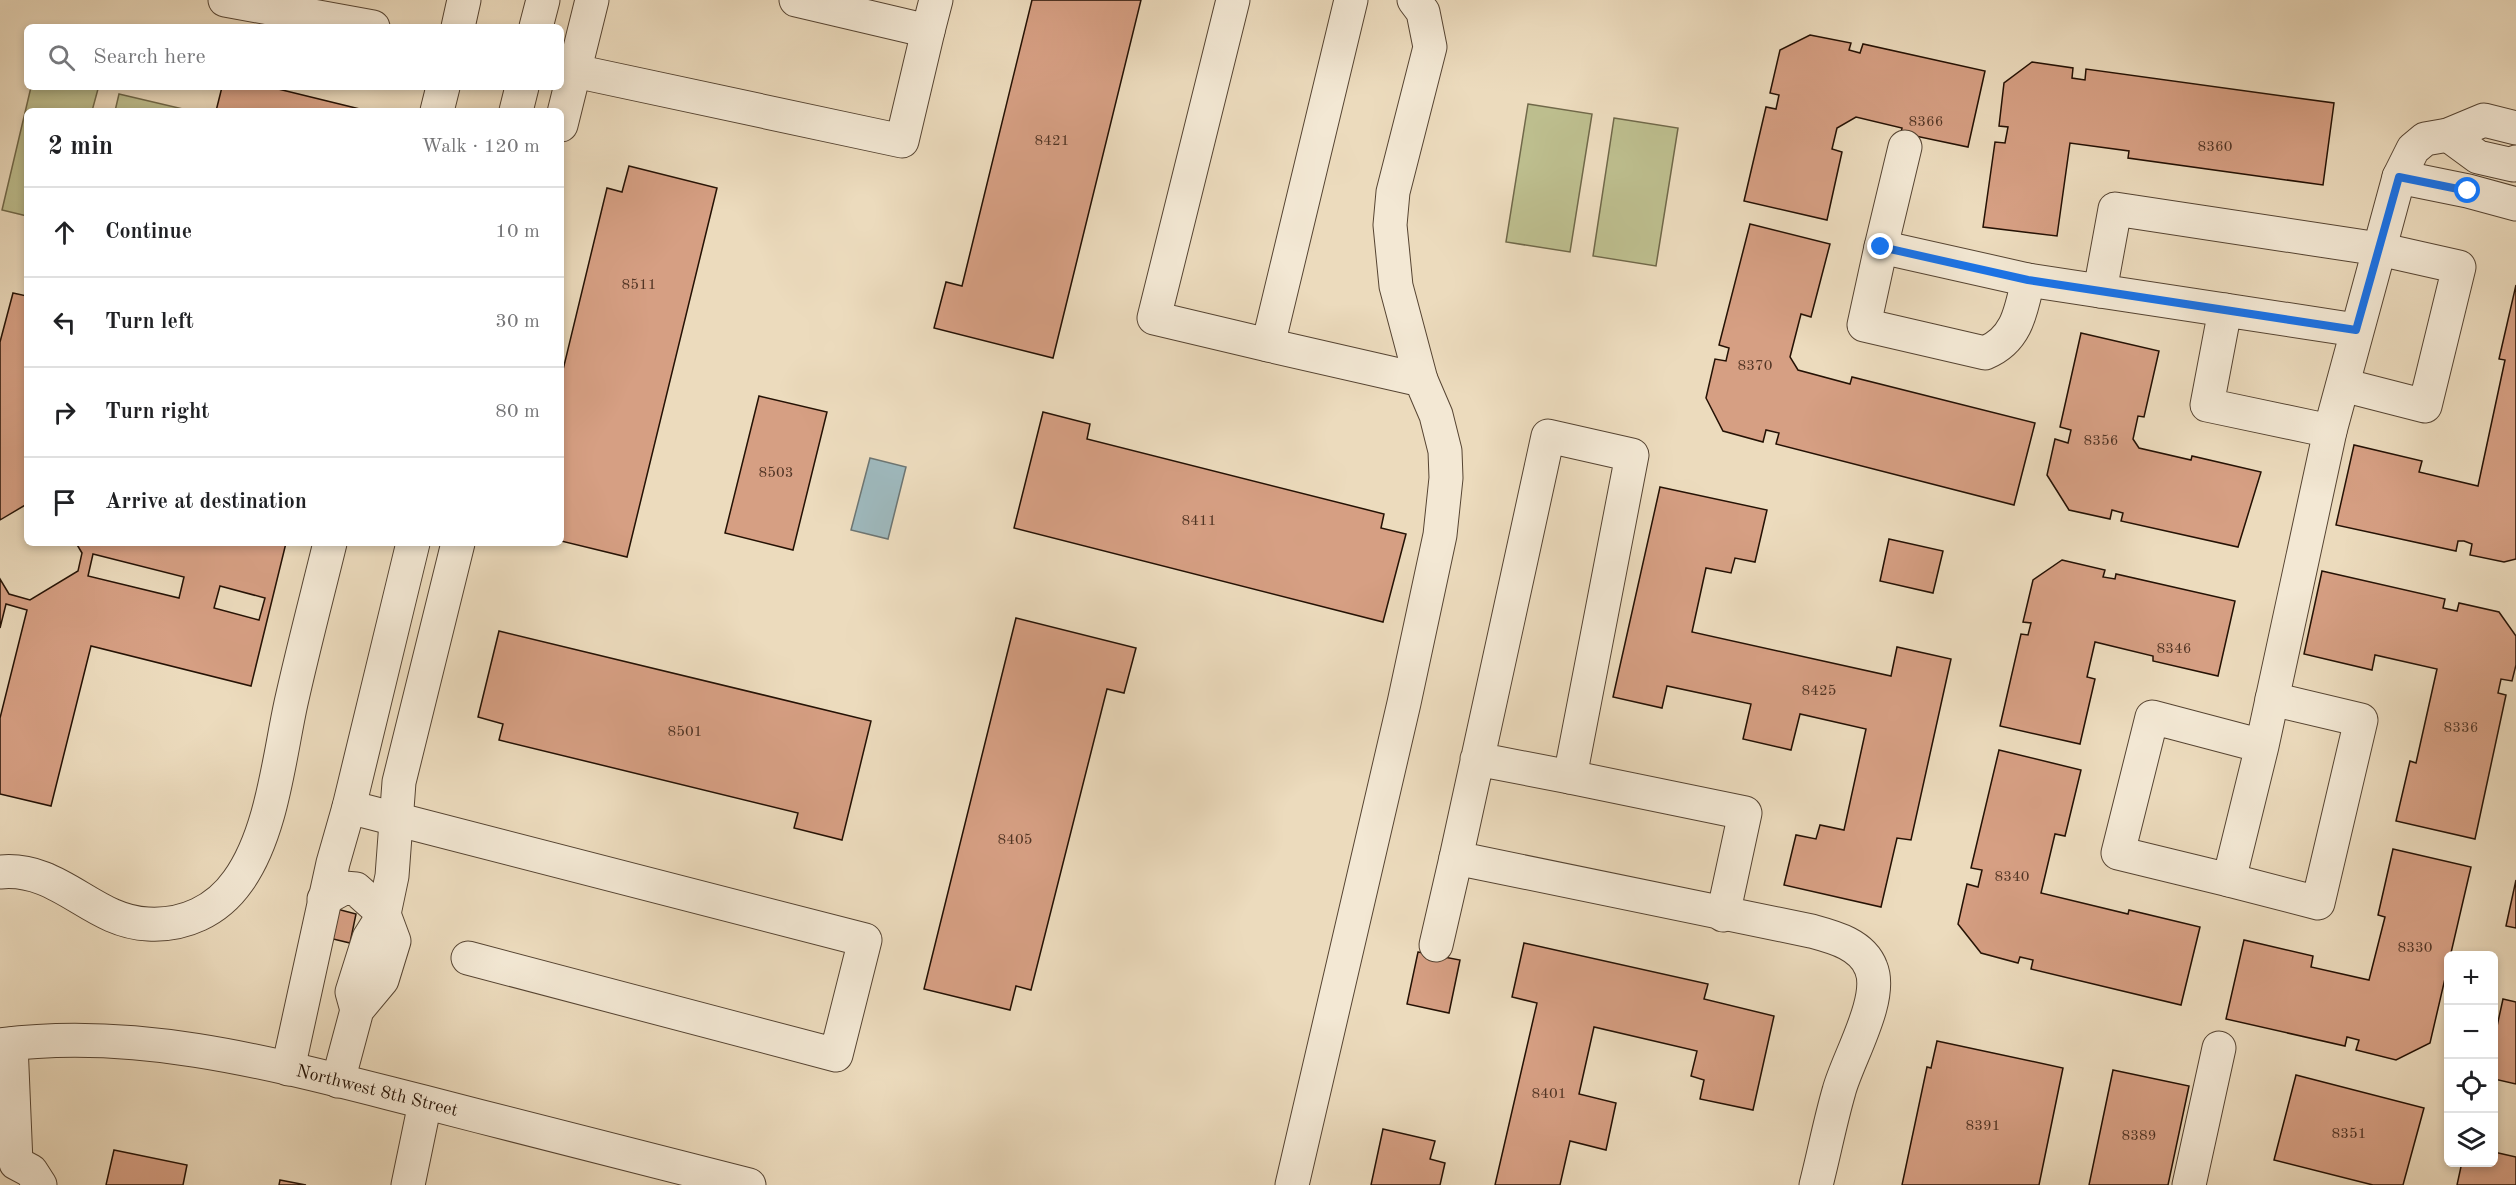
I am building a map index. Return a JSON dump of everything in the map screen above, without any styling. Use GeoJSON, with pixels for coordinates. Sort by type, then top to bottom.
{"type":"FeatureCollection","features":[{"type":"Feature","properties":{"kind":"street"},"geometry":{"type":"LineString","coordinates":[[225,0],[357,24]]}},
{"type":"Feature","properties":{"kind":"street"},"geometry":{"type":"LineString","coordinates":[[459,24],[464,0]]}},
{"type":"Feature","properties":{"kind":"street"},"geometry":{"type":"LineString","coordinates":[[537,24],[543,0]]}},
{"type":"Feature","properties":{"kind":"street"},"geometry":{"type":"LineString","coordinates":[[563,108],[568,69],[592,0]]}},
{"type":"Feature","properties":{"kind":"street"},"geometry":{"type":"LineString","coordinates":[[568,69],[902,141],[932,15],[796,0]]}},
{"type":"Feature","properties":{"kind":"street"},"geometry":{"type":"LineString","coordinates":[[1233,0],[1154,318],[1421,380]]}},
{"type":"Feature","properties":{"kind":"street"},"geometry":{"type":"LineString","coordinates":[[1268,345],[1351,0]]}},
{"type":"Feature","properties":{"kind":"street"},"geometry":{"type":"LineString","coordinates":[[1292,1185],[1399,727],[1440,535],[1446,478],[1445,451],[1436,415],[1421,380],[1396,286],[1389,225],[1393,192],[1430,47],[1423,12],[1414,0]]}},
{"type":"Feature","properties":{"kind":"street"},"geometry":{"type":"LineString","coordinates":[[438,108],[442,90]]}},
{"type":"Feature","properties":{"kind":"street"},"geometry":{"type":"LineString","coordinates":[[517,108],[521,90]]}},
{"type":"Feature","properties":{"kind":"street"},"geometry":{"type":"LineString","coordinates":[[2229,880],[2262,746],[2330,431],[2399,177],[2412,149],[2425,139],[2448,135],[2484,120],[2516,128]]}},
{"type":"Feature","properties":{"kind":"street"},"geometry":{"type":"LineString","coordinates":[[2448,135],[2478,157],[2512,165],[2516,162]]}},
{"type":"Feature","properties":{"kind":"street"},"geometry":{"type":"LineString","coordinates":[[1905,147],[1864,325],[1985,353],[1997,348],[2017,326],[2028,280]]}},
{"type":"Feature","properties":{"kind":"street"},"geometry":{"type":"LineString","coordinates":[[2399,177],[2468,191],[2516,204]]}},
{"type":"Feature","properties":{"kind":"street"},"geometry":{"type":"LineString","coordinates":[[2100,291],[2115,209],[2379,249],[2459,267],[2425,406],[2343,385]]}},
{"type":"Feature","properties":{"kind":"street"},"geometry":{"type":"LineString","coordinates":[[1881,247],[2028,280],[2356,330]]}},
{"type":"Feature","properties":{"kind":"street"},"geometry":{"type":"LineString","coordinates":[[2225,310],[2207,405],[2330,431]]}},
{"type":"Feature","properties":{"kind":"street"},"geometry":{"type":"LineString","coordinates":[[1436,945],[1548,436],[1632,455],[1570,777]]}},
{"type":"Feature","properties":{"kind":"street"},"geometry":{"type":"LineString","coordinates":[[0,873],[27,873],[49,879],[120,918],[146,924],[174,923],[197,916],[218,903],[238,881],[263,828],[329,546]]}},
{"type":"Feature","properties":{"kind":"street"},"geometry":{"type":"LineString","coordinates":[[288,1070],[324,899],[349,807],[411,546]]}},
{"type":"Feature","properties":{"kind":"street"},"geometry":{"type":"LineString","coordinates":[[384,914],[393,876],[399,782],[457,546]]}},
{"type":"Feature","properties":{"kind":"street"},"geometry":{"type":"LineString","coordinates":[[2262,746],[2152,717],[2118,853],[2318,903],[2361,720],[2272,699]]}},
{"type":"Feature","properties":{"kind":"street"},"geometry":{"type":"LineString","coordinates":[[1477,759],[1745,813],[1724,915]]}},
{"type":"Feature","properties":{"kind":"street"},"geometry":{"type":"LineString","coordinates":[[349,807],[865,940],[836,1055],[468,957]]}},
{"type":"Feature","properties":{"kind":"street"},"geometry":{"type":"LineString","coordinates":[[1456,858],[1832,937],[1852,946],[1865,957],[1872,969],[1874,987],[1870,1008],[1842,1081],[1816,1185]]}},
{"type":"Feature","properties":{"kind":"street"},"geometry":{"type":"LineString","coordinates":[[324,899],[344,888],[356,889],[384,914],[394,941],[382,980],[357,1010],[339,1081]]}},
{"type":"Feature","properties":{"kind":"street","name":"Northwest 8th Street"},"geometry":{"type":"LineString","coordinates":[[5,1045],[137,1042],[181,1047],[339,1081],[748,1185]]}},
{"type":"Feature","properties":{"kind":"street"},"geometry":{"type":"LineString","coordinates":[[5,1045],[8,1165],[31,1171],[40,1185]]}},
{"type":"Feature","properties":{"kind":"street"},"geometry":{"type":"LineString","coordinates":[[2189,1185],[2219,1048]]}},
{"type":"Feature","properties":{"kind":"street"},"geometry":{"type":"LineString","coordinates":[[408,1185],[425,1103]]}},
{"type":"Feature","properties":{"kind":"green space"},"geometry":{"type":"Polygon","coordinates":[[[30,90],[98,90],[93,108],[26,108],[30,90]]]}},
{"type":"Feature","properties":{"kind":"green space"},"geometry":{"type":"Polygon","coordinates":[[[119,94],[179,108],[116,108],[119,94]]]}},
{"type":"Feature","properties":{"kind":"green space"},"geometry":{"type":"Polygon","coordinates":[[[1528,104],[1592,114],[1570,252],[1506,242],[1528,104]]]}},
{"type":"Feature","properties":{"kind":"green space"},"geometry":{"type":"Polygon","coordinates":[[[24,117],[24,215],[2,210],[24,117]]]}},
{"type":"Feature","properties":{"kind":"green space"},"geometry":{"type":"Polygon","coordinates":[[[1614,118],[1678,128],[1656,266],[1593,256],[1614,118]]]}},
{"type":"Feature","properties":{"kind":"water"},"geometry":{"type":"Polygon","coordinates":[[[870,458],[906,467],[888,539],[851,530],[870,458]]]}},
{"type":"Feature","properties":{"kind":"building"},"geometry":{"type":"Polygon","coordinates":[[[1032,0],[1141,0],[1053,358],[934,328],[946,282],[962,286],[1032,0]]]}},
{"type":"Feature","properties":{"kind":"building"},"geometry":{"type":"Polygon","coordinates":[[[1810,35],[1851,43],[1849,50],[1860,53],[1863,44],[1985,71],[1968,147],[1901,133],[1902,128],[1856,117],[1837,128],[1832,149],[1842,152],[1827,220],[1744,201],[1766,107],[1776,109],[1779,95],[1770,93],[1780,50],[1810,35]]]}},
{"type":"Feature","properties":{"kind":"building"},"geometry":{"type":"Polygon","coordinates":[[[2032,62],[2073,68],[2072,78],[2085,80],[2086,69],[2334,103],[2323,185],[2128,158],[2129,151],[2070,143],[2057,236],[1983,227],[1995,142],[2005,143],[2008,127],[1999,126],[2004,83],[2032,62]]]}},
{"type":"Feature","properties":{"kind":"building"},"geometry":{"type":"Polygon","coordinates":[[[221,90],[282,90],[356,108],[217,108],[221,90]]]}},
{"type":"Feature","properties":{"kind":"building"},"geometry":{"type":"Polygon","coordinates":[[[629,166],[717,188],[627,557],[564,542],[564,366],[607,188],[622,192],[629,166]]]}},
{"type":"Feature","properties":{"kind":"building"},"geometry":{"type":"Polygon","coordinates":[[[1750,224],[1830,244],[1811,317],[1801,314],[1790,357],[1798,370],[1850,384],[1852,377],[2035,423],[2014,505],[1776,444],[1779,433],[1766,430],[1763,442],[1723,431],[1706,398],[1715,359],[1726,361],[1729,348],[1719,345],[1750,224]]]}},
{"type":"Feature","properties":{"kind":"building"},"geometry":{"type":"Polygon","coordinates":[[[2516,285],[2516,559],[2504,562],[2470,555],[2472,544],[2464,541],[2458,541],[2456,551],[2336,525],[2354,445],[2422,461],[2419,472],[2478,486],[2505,360],[2499,359],[2516,285]]]}},
{"type":"Feature","properties":{"kind":"building"},"geometry":{"type":"Polygon","coordinates":[[[13,293],[24,295],[24,506],[0,520],[0,342],[13,293]]]}},
{"type":"Feature","properties":{"kind":"building"},"geometry":{"type":"Polygon","coordinates":[[[2081,333],[2159,351],[2144,417],[2138,416],[2133,439],[2139,448],[2191,460],[2192,456],[2261,472],[2238,547],[2121,521],[2123,513],[2112,510],[2110,519],[2069,510],[2047,475],[2055,439],[2068,443],[2071,430],[2060,427],[2081,333]]]}},
{"type":"Feature","properties":{"kind":"building"},"geometry":{"type":"Polygon","coordinates":[[[759,396],[827,412],[793,550],[725,533],[759,396]]]}},
{"type":"Feature","properties":{"kind":"building"},"geometry":{"type":"Polygon","coordinates":[[[1043,412],[1090,424],[1087,439],[1384,514],[1381,528],[1406,534],[1383,622],[1014,528],[1043,412]]]}},
{"type":"Feature","properties":{"kind":"building"},"geometry":{"type":"Polygon","coordinates":[[[1660,487],[1767,510],[1755,562],[1735,558],[1731,573],[1706,568],[1692,632],[1891,676],[1897,647],[1951,659],[1911,840],[1897,838],[1881,907],[1784,885],[1796,835],[1816,839],[1820,825],[1844,830],[1866,729],[1800,714],[1791,750],[1743,739],[1751,704],[1667,686],[1662,708],[1613,697],[1660,487]]]}},
{"type":"Feature","properties":{"kind":"building"},"geometry":{"type":"Polygon","coordinates":[[[1889,539],[1943,551],[1933,593],[1880,581],[1889,539]]]}},
{"type":"Feature","properties":{"kind":"building"},"geometry":{"type":"Polygon","coordinates":[[[78,546],[285,546],[251,686],[91,646],[51,806],[0,794],[0,718],[27,610],[6,604],[0,628],[0,579],[9,594],[30,600],[78,571],[82,553],[78,546]],[[93,554],[88,576],[179,598],[184,577],[93,554]],[[220,586],[214,608],[259,620],[265,598],[220,586]]]}},
{"type":"Feature","properties":{"kind":"building"},"geometry":{"type":"Polygon","coordinates":[[[2062,560],[2105,570],[2103,577],[2115,579],[2116,574],[2235,601],[2218,676],[2153,661],[2153,656],[2095,642],[2087,677],[2095,679],[2080,744],[2000,726],[2021,634],[2028,635],[2031,623],[2023,622],[2033,580],[2062,560]]]}},
{"type":"Feature","properties":{"kind":"building"},"geometry":{"type":"Polygon","coordinates":[[[2322,571],[2445,599],[2443,608],[2457,611],[2459,603],[2499,612],[2516,636],[2516,665],[2512,681],[2501,679],[2498,693],[2506,695],[2475,839],[2396,821],[2410,761],[2416,763],[2437,669],[2375,655],[2372,670],[2304,654],[2322,571]]]}},
{"type":"Feature","properties":{"kind":"building"},"geometry":{"type":"Polygon","coordinates":[[[1016,618],[1136,648],[1124,693],[1107,689],[1031,990],[1016,986],[1010,1010],[924,989],[1016,618]]]}},
{"type":"Feature","properties":{"kind":"building"},"geometry":{"type":"Polygon","coordinates":[[[499,631],[871,721],[842,840],[794,828],[798,813],[499,740],[503,724],[478,717],[499,631]]]}},
{"type":"Feature","properties":{"kind":"building"},"geometry":{"type":"Polygon","coordinates":[[[1999,750],[2081,770],[2065,836],[2055,834],[2041,893],[2128,914],[2129,910],[2200,927],[2181,1005],[2031,969],[2033,960],[2020,957],[2018,963],[1981,953],[1958,924],[1967,884],[1978,887],[1982,870],[1971,868],[1999,750]]]}},
{"type":"Feature","properties":{"kind":"building"},"geometry":{"type":"Polygon","coordinates":[[[2393,849],[2471,867],[2451,951],[2444,951],[2444,983],[2430,1043],[2396,1060],[2356,1050],[2359,1040],[2347,1037],[2345,1046],[2226,1019],[2244,940],[2313,956],[2311,967],[2369,980],[2385,917],[2378,915],[2393,849]]]}},
{"type":"Feature","properties":{"kind":"building"},"geometry":{"type":"Polygon","coordinates":[[[2516,880],[2516,928],[2506,926],[2516,880]]]}},
{"type":"Feature","properties":{"kind":"building"},"geometry":{"type":"Polygon","coordinates":[[[337,909],[356,914],[350,943],[329,938],[337,909]]]}},
{"type":"Feature","properties":{"kind":"building"},"geometry":{"type":"Polygon","coordinates":[[[1524,943],[1708,984],[1704,999],[1774,1016],[1753,1110],[1700,1099],[1704,1080],[1691,1076],[1697,1051],[1594,1027],[1579,1094],[1616,1103],[1606,1150],[1570,1141],[1560,1185],[1495,1185],[1537,1003],[1512,997],[1524,943]]]}},
{"type":"Feature","properties":{"kind":"building"},"geometry":{"type":"Polygon","coordinates":[[[1418,952],[1460,960],[1449,1013],[1407,1004],[1418,952]]]}},
{"type":"Feature","properties":{"kind":"building"},"geometry":{"type":"Polygon","coordinates":[[[2503,999],[2516,1002],[2516,1084],[2498,1080],[2498,1022],[2503,999]]]}},
{"type":"Feature","properties":{"kind":"building"},"geometry":{"type":"Polygon","coordinates":[[[1937,1041],[2063,1068],[2039,1185],[1902,1185],[1927,1067],[1931,1068],[1937,1041]]]}},
{"type":"Feature","properties":{"kind":"building"},"geometry":{"type":"Polygon","coordinates":[[[2113,1070],[2189,1086],[2168,1185],[2089,1185],[2113,1070]]]}},
{"type":"Feature","properties":{"kind":"building"},"geometry":{"type":"Polygon","coordinates":[[[2296,1075],[2424,1108],[2403,1185],[2373,1185],[2274,1160],[2296,1075]]]}},
{"type":"Feature","properties":{"kind":"building"},"geometry":{"type":"Polygon","coordinates":[[[1383,1129],[1435,1141],[1430,1159],[1445,1163],[1440,1185],[1371,1185],[1383,1129]]]}},
{"type":"Feature","properties":{"kind":"building"},"geometry":{"type":"Polygon","coordinates":[[[114,1150],[187,1165],[183,1185],[106,1185],[114,1150]]]}},
{"type":"Feature","properties":{"kind":"building"},"geometry":{"type":"Polygon","coordinates":[[[2498,1153],[2516,1157],[2516,1185],[2457,1185],[2461,1167],[2498,1167],[2498,1153]]]}},
{"type":"Feature","properties":{"kind":"building"},"geometry":{"type":"Polygon","coordinates":[[[280,1180],[306,1185],[279,1185],[280,1180]]]}},
{"type":"Feature","properties":{"kind":"route"},"geometry":{"type":"LineString","coordinates":[[1881,247],[2028,280],[2356,330],[2399,177],[2468,191]]}}]}
